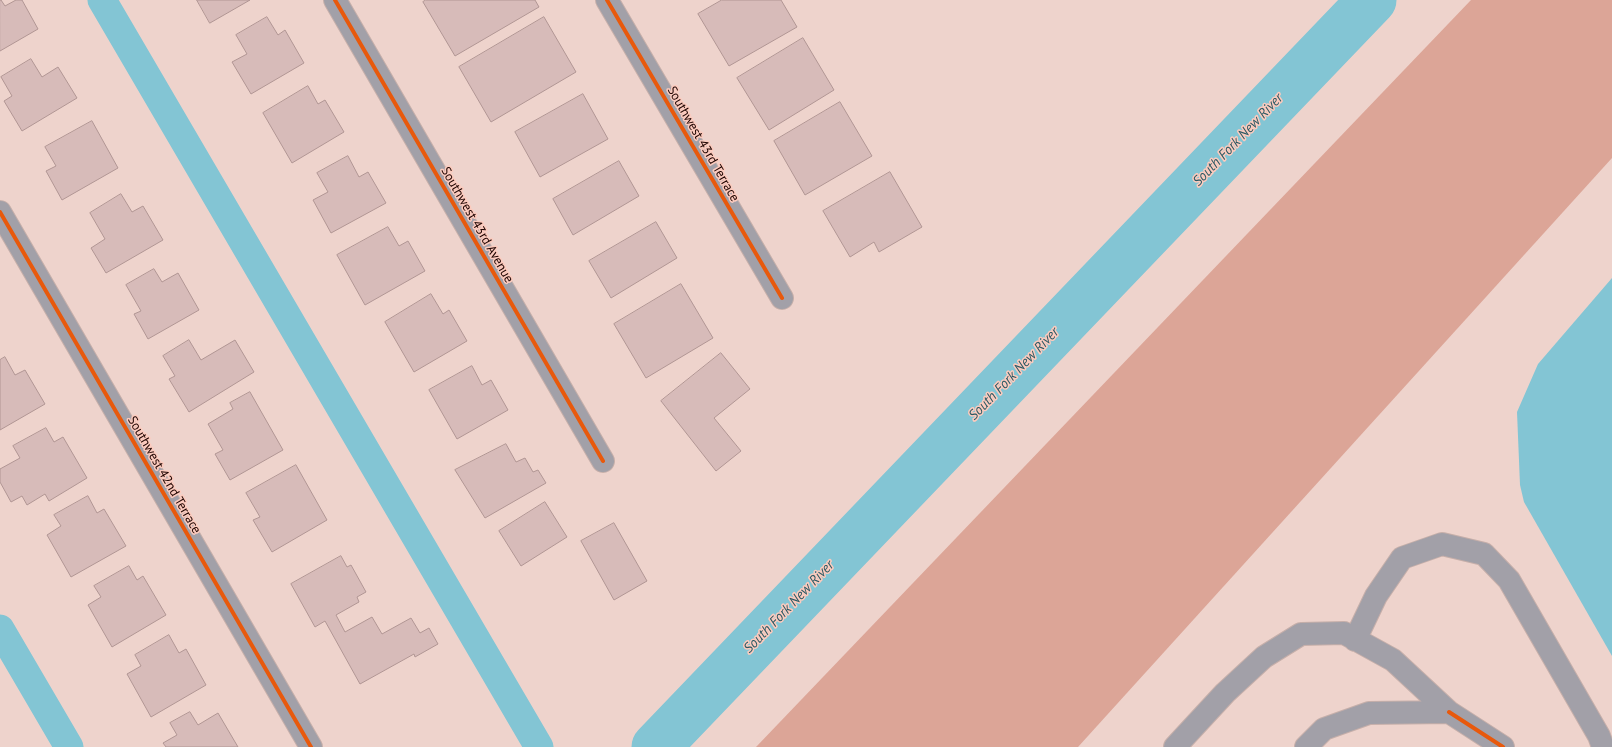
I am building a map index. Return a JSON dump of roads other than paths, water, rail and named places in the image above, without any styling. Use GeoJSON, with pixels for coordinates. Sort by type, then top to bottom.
{"type":"FeatureCollection","features":[{"type":"Feature","properties":{"kind":"street","name":"Southwest 43rd Avenue"},"geometry":{"type":"LineString","coordinates":[[335,0],[603,461]]}},
{"type":"Feature","properties":{"kind":"street","name":"Southwest 43rd Terrace"},"geometry":{"type":"LineString","coordinates":[[607,0],[782,298]]}},
{"type":"Feature","properties":{"kind":"street","name":"Southwest 42nd Terrace"},"geometry":{"type":"LineString","coordinates":[[0,212],[311,747]]}},
{"type":"Feature","properties":{"kind":"street"},"geometry":{"type":"LineString","coordinates":[[1355,640],[1376,596],[1402,558],[1442,544],[1484,554],[1509,580],[1588,715],[1603,747]]}},
{"type":"Feature","properties":{"kind":"street"},"geometry":{"type":"LineString","coordinates":[[1175,747],[1225,693],[1264,657],[1301,634],[1344,633],[1393,660],[1448,712],[1502,747]]}},
{"type":"Feature","properties":{"kind":"street"},"geometry":{"type":"LineString","coordinates":[[1306,747],[1324,729],[1369,713],[1448,712]]}},
{"type":"Feature","properties":{"kind":"water"},"geometry":{"type":"Polygon","coordinates":[[[1612,278],[1612,656],[1524,502],[1520,485],[1517,412],[1538,364],[1612,278]]]}},
{"type":"Feature","properties":{"kind":"waterway"},"geometry":{"type":"LineString","coordinates":[[102,0],[539,747]]}},
{"type":"Feature","properties":{"kind":"waterway","name":"South Fork New River"},"geometry":{"type":"LineString","coordinates":[[656,747],[1372,0]]}},
{"type":"Feature","properties":{"kind":"waterway"},"geometry":{"type":"LineString","coordinates":[[0,629],[69,747]]}}]}
